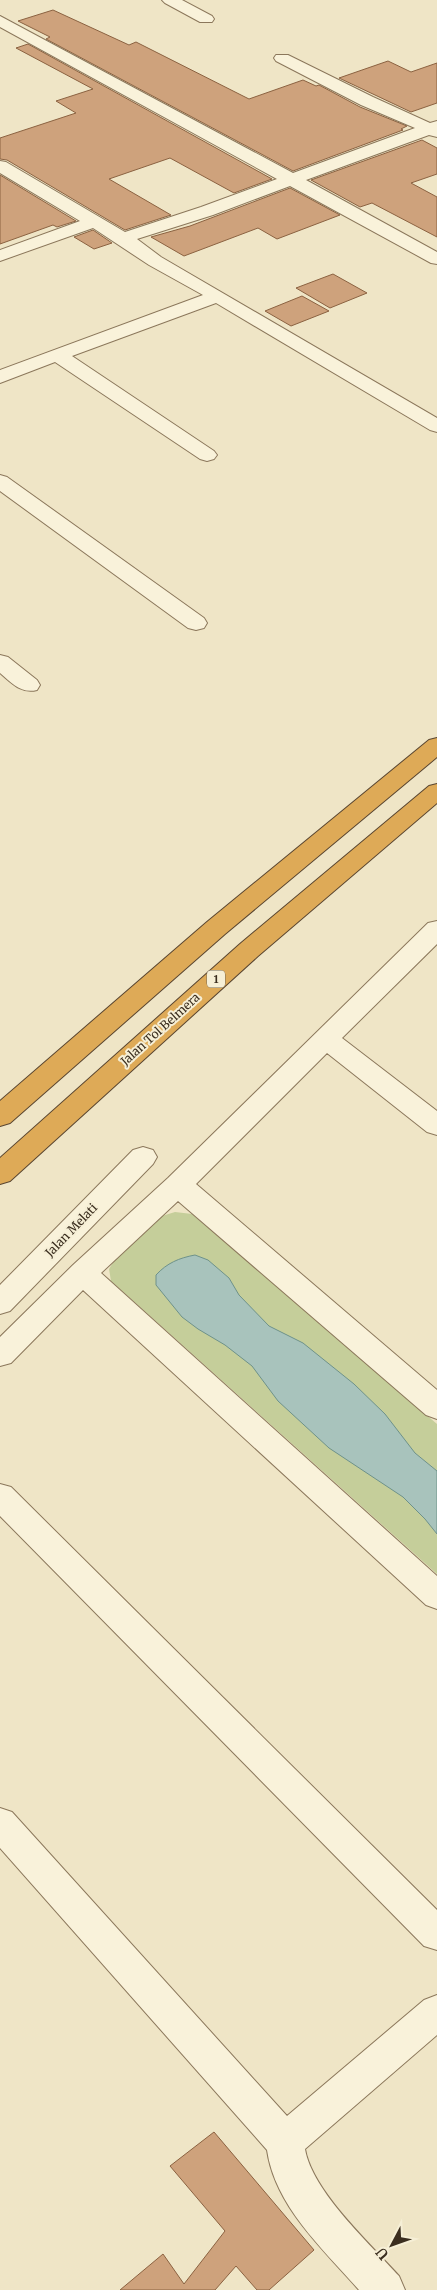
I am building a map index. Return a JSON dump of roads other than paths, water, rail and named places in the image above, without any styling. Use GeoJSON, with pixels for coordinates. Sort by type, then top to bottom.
{"type":"FeatureCollection","features":[{"type":"Feature","properties":{"kind":"highway"},"geometry":{"type":"LineString","coordinates":[[0,1116],[236,910],[437,745]]}},
{"type":"Feature","properties":{"kind":"highway","name":"Jalan Tol Belmera"},"geometry":{"type":"LineString","coordinates":[[0,1174],[249,950],[437,791]]}},
{"type":"Feature","properties":{"kind":"street"},"geometry":{"type":"LineString","coordinates":[[170,0],[206,19]]}},
{"type":"Feature","properties":{"kind":"street"},"geometry":{"type":"LineString","coordinates":[[0,21],[437,259]]}},
{"type":"Feature","properties":{"kind":"street"},"geometry":{"type":"LineString","coordinates":[[282,58],[367,101],[435,129]]}},
{"type":"Feature","properties":{"kind":"street"},"geometry":{"type":"LineString","coordinates":[[123,238],[207,211],[435,129]]}},
{"type":"Feature","properties":{"kind":"street"},"geometry":{"type":"LineString","coordinates":[[0,166],[123,238],[155,261],[218,296],[437,426]]}},
{"type":"Feature","properties":{"kind":"street"},"geometry":{"type":"LineString","coordinates":[[0,256],[93,222]]}},
{"type":"Feature","properties":{"kind":"street"},"geometry":{"type":"LineString","coordinates":[[0,377],[218,296]]}},
{"type":"Feature","properties":{"kind":"street"},"geometry":{"type":"LineString","coordinates":[[57,355],[207,455]]}},
{"type":"Feature","properties":{"kind":"street"},"geometry":{"type":"LineString","coordinates":[[0,481],[196,623]]}},
{"type":"Feature","properties":{"kind":"street"},"geometry":{"type":"LineString","coordinates":[[0,662],[30,685]]}},
{"type":"Feature","properties":{"kind":"street"},"geometry":{"type":"LineString","coordinates":[[0,1355],[83,1274],[178,1186],[437,929]]}},
{"type":"Feature","properties":{"kind":"street"},"geometry":{"type":"LineString","coordinates":[[327,1040],[437,1125]]}},
{"type":"Feature","properties":{"kind":"street","name":"Jalan Melati"},"geometry":{"type":"LineString","coordinates":[[0,1303],[143,1157]]}},
{"type":"Feature","properties":{"kind":"street"},"geometry":{"type":"LineString","coordinates":[[178,1186],[437,1407]]}},
{"type":"Feature","properties":{"kind":"street"},"geometry":{"type":"LineString","coordinates":[[83,1274],[437,1596]]}},
{"type":"Feature","properties":{"kind":"street"},"geometry":{"type":"LineString","coordinates":[[0,1496],[437,1934]]}},
{"type":"Feature","properties":{"kind":"street"},"geometry":{"type":"LineString","coordinates":[[0,1823],[285,2142],[290,2169],[318,2214],[385,2290]]}},
{"type":"Feature","properties":{"kind":"street"},"geometry":{"type":"LineString","coordinates":[[285,2142],[437,2012]]}},
{"type":"Feature","properties":{"kind":"water"},"geometry":{"type":"Polygon","coordinates":[[[195,1255],[208,1260],[229,1278],[239,1295],[269,1326],[303,1343],[354,1384],[385,1414],[415,1453],[437,1471],[437,1534],[403,1497],[329,1448],[278,1401],[252,1366],[225,1345],[182,1317],[156,1285],[156,1275],[164,1267],[195,1255]]]}}]}
